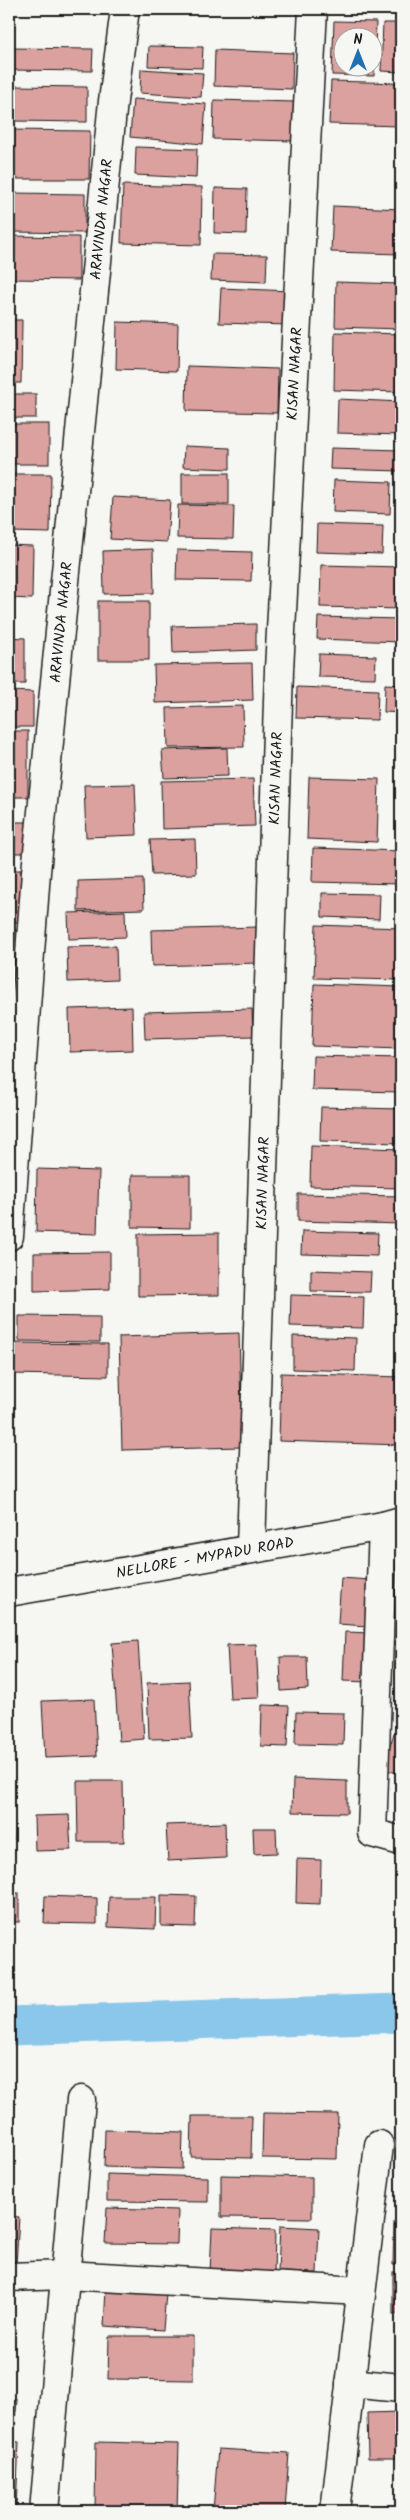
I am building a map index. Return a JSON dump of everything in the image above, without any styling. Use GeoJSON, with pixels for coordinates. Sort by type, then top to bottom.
{"type":"FeatureCollection","features":[{"type":"Feature","properties":{"kind":"street","name":"ARAVINDA NAGAR"},"geometry":{"type":"LineString","coordinates":[[9,1236],[36,872],[113,101],[125,9]]}},
{"type":"Feature","properties":{"kind":"street","name":"KISAN NAGAR"},"geometry":{"type":"LineString","coordinates":[[251,1548],[279,670],[313,9]]}},
{"type":"Feature","properties":{"kind":"street","name":"NELLORE - MYPADU ROAD"},"geometry":{"type":"LineString","coordinates":[[9,1592],[392,1524]]}},
{"type":"Feature","properties":{"kind":"street"},"geometry":{"type":"LineString","coordinates":[[392,1524],[372,1833],[401,1841]]}},
{"type":"Feature","properties":{"kind":"street"},"geometry":{"type":"LineString","coordinates":[[44,2511],[81,2100]]}},
{"type":"Feature","properties":{"kind":"street"},"geometry":{"type":"LineString","coordinates":[[335,2511],[379,2144]]}},
{"type":"Feature","properties":{"kind":"street"},"geometry":{"type":"LineString","coordinates":[[9,2277],[65,2275],[361,2291]]}},
{"type":"Feature","properties":{"kind":"street"},"geometry":{"type":"LineString","coordinates":[[350,2383],[401,2388]]}},
{"type":"Feature","properties":{"kind":"building"},"geometry":{"type":"Polygon","coordinates":[[[338,9],[401,9],[401,15],[338,13],[338,9]]]}},
{"type":"Feature","properties":{"kind":"building"},"geometry":{"type":"Polygon","coordinates":[[[334,21],[376,22],[376,28],[334,28],[334,21]]]}},
{"type":"Feature","properties":{"kind":"building"},"geometry":{"type":"Polygon","coordinates":[[[383,23],[401,23],[401,72],[382,71],[383,23]]]}},
{"type":"Feature","properties":{"kind":"building"},"geometry":{"type":"Polygon","coordinates":[[[149,46],[203,47],[202,68],[148,66],[149,46]]]}},
{"type":"Feature","properties":{"kind":"building"},"geometry":{"type":"Polygon","coordinates":[[[9,48],[93,49],[92,71],[9,70],[9,48]]]}},
{"type":"Feature","properties":{"kind":"building"},"geometry":{"type":"Polygon","coordinates":[[[215,50],[293,53],[292,89],[214,86],[215,50]]]}},
{"type":"Feature","properties":{"kind":"building"},"geometry":{"type":"Polygon","coordinates":[[[141,69],[203,73],[201,97],[140,93],[141,69]]]}},
{"type":"Feature","properties":{"kind":"building"},"geometry":{"type":"Polygon","coordinates":[[[331,81],[401,83],[400,126],[329,124],[331,81]]]}},
{"type":"Feature","properties":{"kind":"building"},"geometry":{"type":"Polygon","coordinates":[[[14,86],[87,87],[87,122],[13,121],[14,86]]]}},
{"type":"Feature","properties":{"kind":"building"},"geometry":{"type":"Polygon","coordinates":[[[133,99],[206,104],[203,144],[130,137],[133,99]]]}},
{"type":"Feature","properties":{"kind":"building"},"geometry":{"type":"Polygon","coordinates":[[[214,100],[296,102],[295,141],[213,139],[214,100]]]}},
{"type":"Feature","properties":{"kind":"building"},"geometry":{"type":"Polygon","coordinates":[[[9,130],[90,131],[89,179],[9,179],[9,130]]]}},
{"type":"Feature","properties":{"kind":"building"},"geometry":{"type":"Polygon","coordinates":[[[136,147],[197,149],[196,178],[135,175],[136,147]]]}},
{"type":"Feature","properties":{"kind":"building"},"geometry":{"type":"Polygon","coordinates":[[[123,185],[202,187],[201,245],[121,243],[123,185]]]}},
{"type":"Feature","properties":{"kind":"building"},"geometry":{"type":"Polygon","coordinates":[[[215,188],[247,189],[246,234],[214,233],[215,188]]]}},
{"type":"Feature","properties":{"kind":"building"},"geometry":{"type":"Polygon","coordinates":[[[12,193],[85,194],[85,233],[11,232],[12,193]]]}},
{"type":"Feature","properties":{"kind":"building"},"geometry":{"type":"Polygon","coordinates":[[[333,206],[401,209],[401,254],[331,252],[333,206]]]}},
{"type":"Feature","properties":{"kind":"building"},"geometry":{"type":"Polygon","coordinates":[[[9,236],[79,237],[79,280],[9,279],[9,236]]]}},
{"type":"Feature","properties":{"kind":"building"},"geometry":{"type":"Polygon","coordinates":[[[212,254],[267,255],[266,282],[211,280],[212,254]]]}},
{"type":"Feature","properties":{"kind":"building"},"geometry":{"type":"Polygon","coordinates":[[[336,282],[401,284],[401,329],[335,327],[336,282]]]}},
{"type":"Feature","properties":{"kind":"building"},"geometry":{"type":"Polygon","coordinates":[[[221,288],[290,291],[289,325],[219,323],[221,288]]]}},
{"type":"Feature","properties":{"kind":"building"},"geometry":{"type":"Polygon","coordinates":[[[9,320],[22,320],[21,383],[9,383],[9,320]]]}},
{"type":"Feature","properties":{"kind":"building"},"geometry":{"type":"Polygon","coordinates":[[[117,322],[178,324],[177,371],[116,369],[117,322]]]}},
{"type":"Feature","properties":{"kind":"building"},"geometry":{"type":"Polygon","coordinates":[[[335,332],[401,334],[401,392],[334,390],[335,332]]]}},
{"type":"Feature","properties":{"kind":"building"},"geometry":{"type":"Polygon","coordinates":[[[187,366],[278,369],[277,413],[186,411],[187,366]]]}},
{"type":"Feature","properties":{"kind":"building"},"geometry":{"type":"Polygon","coordinates":[[[9,394],[36,394],[36,418],[9,418],[9,394]]]}},
{"type":"Feature","properties":{"kind":"building"},"geometry":{"type":"Polygon","coordinates":[[[338,399],[401,402],[401,435],[337,433],[338,399]]]}},
{"type":"Feature","properties":{"kind":"building"},"geometry":{"type":"Polygon","coordinates":[[[9,424],[49,424],[49,464],[9,464],[9,424]]]}},
{"type":"Feature","properties":{"kind":"building"},"geometry":{"type":"Polygon","coordinates":[[[184,446],[230,448],[230,469],[183,467],[184,446]]]}},
{"type":"Feature","properties":{"kind":"building"},"geometry":{"type":"Polygon","coordinates":[[[331,448],[401,450],[401,471],[330,469],[331,448]]]}},
{"type":"Feature","properties":{"kind":"building"},"geometry":{"type":"Polygon","coordinates":[[[182,473],[229,473],[229,504],[182,504],[182,473]]]}},
{"type":"Feature","properties":{"kind":"building"},"geometry":{"type":"Polygon","coordinates":[[[9,474],[51,474],[50,533],[9,532],[9,474]]]}},
{"type":"Feature","properties":{"kind":"building"},"geometry":{"type":"Polygon","coordinates":[[[334,480],[391,482],[390,514],[333,512],[334,480]]]}},
{"type":"Feature","properties":{"kind":"building"},"geometry":{"type":"Polygon","coordinates":[[[113,497],[170,500],[167,542],[110,539],[113,497]]]}},
{"type":"Feature","properties":{"kind":"building"},"geometry":{"type":"Polygon","coordinates":[[[178,505],[234,506],[233,539],[177,538],[178,505]]]}},
{"type":"Feature","properties":{"kind":"building"},"geometry":{"type":"Polygon","coordinates":[[[317,524],[383,526],[382,554],[316,552],[317,524]]]}},
{"type":"Feature","properties":{"kind":"building"},"geometry":{"type":"Polygon","coordinates":[[[9,545],[33,546],[32,599],[9,598],[9,545]]]}},
{"type":"Feature","properties":{"kind":"building"},"geometry":{"type":"Polygon","coordinates":[[[153,549],[154,593],[104,594],[103,551],[153,549]]]}},
{"type":"Feature","properties":{"kind":"building"},"geometry":{"type":"Polygon","coordinates":[[[177,550],[252,552],[251,581],[176,580],[177,550]]]}},
{"type":"Feature","properties":{"kind":"building"},"geometry":{"type":"Polygon","coordinates":[[[321,565],[401,567],[401,609],[320,607],[321,565]]]}},
{"type":"Feature","properties":{"kind":"building"},"geometry":{"type":"Polygon","coordinates":[[[98,601],[149,601],[149,660],[98,660],[98,601]]]}},
{"type":"Feature","properties":{"kind":"building"},"geometry":{"type":"Polygon","coordinates":[[[318,617],[401,619],[401,642],[317,639],[318,617]]]}},
{"type":"Feature","properties":{"kind":"building"},"geometry":{"type":"Polygon","coordinates":[[[256,624],[256,650],[173,653],[172,626],[256,624]]]}},
{"type":"Feature","properties":{"kind":"building"},"geometry":{"type":"Polygon","coordinates":[[[9,637],[25,638],[25,684],[9,684],[9,637]]]}},
{"type":"Feature","properties":{"kind":"building"},"geometry":{"type":"Polygon","coordinates":[[[319,654],[376,656],[375,678],[318,677],[319,654]]]}},
{"type":"Feature","properties":{"kind":"building"},"geometry":{"type":"Polygon","coordinates":[[[252,663],[253,700],[155,703],[154,665],[252,663]]]}},
{"type":"Feature","properties":{"kind":"building"},"geometry":{"type":"Polygon","coordinates":[[[385,684],[401,685],[401,713],[384,712],[385,684]]]}},
{"type":"Feature","properties":{"kind":"building"},"geometry":{"type":"Polygon","coordinates":[[[297,687],[378,690],[377,720],[296,718],[297,687]]]}},
{"type":"Feature","properties":{"kind":"building"},"geometry":{"type":"Polygon","coordinates":[[[9,691],[33,692],[33,727],[9,727],[9,691]]]}},
{"type":"Feature","properties":{"kind":"building"},"geometry":{"type":"Polygon","coordinates":[[[243,706],[244,747],[168,748],[167,708],[243,706]]]}},
{"type":"Feature","properties":{"kind":"building"},"geometry":{"type":"Polygon","coordinates":[[[9,731],[28,731],[28,797],[9,797],[9,731]]]}},
{"type":"Feature","properties":{"kind":"building"},"geometry":{"type":"Polygon","coordinates":[[[227,748],[228,776],[164,778],[162,750],[227,748]]]}},
{"type":"Feature","properties":{"kind":"building"},"geometry":{"type":"Polygon","coordinates":[[[309,777],[379,779],[377,842],[307,839],[309,777]]]}},
{"type":"Feature","properties":{"kind":"building"},"geometry":{"type":"Polygon","coordinates":[[[253,779],[255,826],[162,829],[161,781],[253,779]]]}},
{"type":"Feature","properties":{"kind":"building"},"geometry":{"type":"Polygon","coordinates":[[[135,784],[137,835],[86,837],[84,785],[135,784]]]}},
{"type":"Feature","properties":{"kind":"building"},"geometry":{"type":"Polygon","coordinates":[[[9,822],[31,822],[31,853],[9,853],[9,822]]]}},
{"type":"Feature","properties":{"kind":"building"},"geometry":{"type":"Polygon","coordinates":[[[195,839],[196,874],[152,875],[150,840],[195,839]]]}},
{"type":"Feature","properties":{"kind":"building"},"geometry":{"type":"Polygon","coordinates":[[[313,848],[401,851],[400,884],[312,882],[313,848]]]}},
{"type":"Feature","properties":{"kind":"building"},"geometry":{"type":"Polygon","coordinates":[[[9,870],[21,870],[21,922],[9,922],[9,870]]]}},
{"type":"Feature","properties":{"kind":"building"},"geometry":{"type":"Polygon","coordinates":[[[143,879],[144,909],[78,911],[78,881],[143,879]]]}},
{"type":"Feature","properties":{"kind":"building"},"geometry":{"type":"Polygon","coordinates":[[[322,893],[380,894],[379,919],[322,917],[322,893]]]}},
{"type":"Feature","properties":{"kind":"building"},"geometry":{"type":"Polygon","coordinates":[[[125,911],[126,937],[69,939],[68,913],[125,911]]]}},
{"type":"Feature","properties":{"kind":"building"},"geometry":{"type":"Polygon","coordinates":[[[316,925],[401,928],[399,980],[314,978],[316,925]]]}},
{"type":"Feature","properties":{"kind":"building"},"geometry":{"type":"Polygon","coordinates":[[[258,927],[259,963],[152,966],[151,930],[258,927]]]}},
{"type":"Feature","properties":{"kind":"building"},"geometry":{"type":"Polygon","coordinates":[[[9,930],[17,930],[16,983],[9,983],[9,930]]]}},
{"type":"Feature","properties":{"kind":"building"},"geometry":{"type":"Polygon","coordinates":[[[116,946],[117,980],[68,982],[67,947],[116,946]]]}},
{"type":"Feature","properties":{"kind":"building"},"geometry":{"type":"Polygon","coordinates":[[[314,984],[401,987],[401,1049],[312,1046],[314,984]]]}},
{"type":"Feature","properties":{"kind":"building"},"geometry":{"type":"Polygon","coordinates":[[[132,1007],[133,1050],[70,1052],[69,1009],[132,1007]]]}},
{"type":"Feature","properties":{"kind":"building"},"geometry":{"type":"Polygon","coordinates":[[[252,1009],[253,1036],[145,1039],[144,1012],[252,1009]]]}},
{"type":"Feature","properties":{"kind":"building"},"geometry":{"type":"Polygon","coordinates":[[[313,1056],[401,1058],[401,1092],[312,1090],[313,1056]]]}},
{"type":"Feature","properties":{"kind":"building"},"geometry":{"type":"Polygon","coordinates":[[[321,1107],[401,1109],[401,1143],[320,1141],[321,1107]]]}},
{"type":"Feature","properties":{"kind":"building"},"geometry":{"type":"Polygon","coordinates":[[[311,1146],[401,1149],[401,1188],[310,1186],[311,1146]]]}},
{"type":"Feature","properties":{"kind":"building"},"geometry":{"type":"Polygon","coordinates":[[[37,1169],[99,1171],[97,1234],[36,1232],[37,1169]]]}},
{"type":"Feature","properties":{"kind":"building"},"geometry":{"type":"Polygon","coordinates":[[[132,1175],[190,1175],[190,1228],[132,1227],[132,1175]]]}},
{"type":"Feature","properties":{"kind":"building"},"geometry":{"type":"Polygon","coordinates":[[[298,1194],[401,1196],[401,1224],[298,1221],[298,1194]]]}},
{"type":"Feature","properties":{"kind":"building"},"geometry":{"type":"Polygon","coordinates":[[[302,1231],[378,1233],[377,1256],[301,1254],[302,1231]]]}},
{"type":"Feature","properties":{"kind":"building"},"geometry":{"type":"Polygon","coordinates":[[[219,1233],[219,1295],[138,1296],[138,1234],[219,1233]]]}},
{"type":"Feature","properties":{"kind":"building"},"geometry":{"type":"Polygon","coordinates":[[[110,1252],[110,1289],[34,1291],[34,1253],[110,1252]]]}},
{"type":"Feature","properties":{"kind":"building"},"geometry":{"type":"Polygon","coordinates":[[[311,1270],[371,1272],[370,1292],[311,1291],[311,1270]]]}},
{"type":"Feature","properties":{"kind":"building"},"geometry":{"type":"Polygon","coordinates":[[[291,1295],[364,1297],[363,1328],[290,1326],[291,1295]]]}},
{"type":"Feature","properties":{"kind":"building"},"geometry":{"type":"Polygon","coordinates":[[[19,1316],[100,1317],[100,1342],[19,1341],[19,1316]]]}},
{"type":"Feature","properties":{"kind":"building"},"geometry":{"type":"Polygon","coordinates":[[[239,1333],[242,1447],[122,1450],[119,1337],[239,1333]]]}},
{"type":"Feature","properties":{"kind":"building"},"geometry":{"type":"Polygon","coordinates":[[[293,1336],[356,1338],[355,1371],[293,1369],[293,1336]]]}},
{"type":"Feature","properties":{"kind":"building"},"geometry":{"type":"Polygon","coordinates":[[[11,1343],[108,1344],[108,1376],[11,1374],[11,1343]]]}},
{"type":"Feature","properties":{"kind":"building"},"geometry":{"type":"Polygon","coordinates":[[[281,1373],[401,1377],[401,1445],[279,1441],[281,1373]]]}},
{"type":"Feature","properties":{"kind":"building"},"geometry":{"type":"Polygon","coordinates":[[[341,1578],[370,1580],[367,1626],[338,1624],[341,1578]]]}},
{"type":"Feature","properties":{"kind":"building"},"geometry":{"type":"Polygon","coordinates":[[[345,1632],[371,1633],[369,1682],[343,1681],[345,1632]]]}},
{"type":"Feature","properties":{"kind":"building"},"geometry":{"type":"Polygon","coordinates":[[[138,1641],[144,1739],[119,1741],[112,1643],[138,1641]]]}},
{"type":"Feature","properties":{"kind":"building"},"geometry":{"type":"Polygon","coordinates":[[[256,1644],[259,1698],[230,1699],[227,1645],[256,1644]]]}},
{"type":"Feature","properties":{"kind":"building"},"geometry":{"type":"Polygon","coordinates":[[[280,1657],[307,1657],[308,1689],[281,1691],[280,1657]]]}},
{"type":"Feature","properties":{"kind":"building"},"geometry":{"type":"Polygon","coordinates":[[[189,1681],[192,1738],[149,1739],[147,1683],[189,1681]]]}},
{"type":"Feature","properties":{"kind":"building"},"geometry":{"type":"Polygon","coordinates":[[[94,1699],[97,1756],[45,1758],[42,1701],[94,1699]]]}},
{"type":"Feature","properties":{"kind":"building"},"geometry":{"type":"Polygon","coordinates":[[[262,1705],[289,1706],[287,1747],[261,1746],[262,1705]]]}},
{"type":"Feature","properties":{"kind":"building"},"geometry":{"type":"Polygon","coordinates":[[[296,1712],[344,1713],[343,1745],[295,1744],[296,1712]]]}},
{"type":"Feature","properties":{"kind":"building"},"geometry":{"type":"Polygon","coordinates":[[[394,1733],[401,1735],[401,1774],[383,1769],[394,1733]]]}},
{"type":"Feature","properties":{"kind":"building"},"geometry":{"type":"Polygon","coordinates":[[[293,1779],[347,1781],[347,1813],[292,1812],[293,1779]]]}},
{"type":"Feature","properties":{"kind":"building"},"geometry":{"type":"Polygon","coordinates":[[[77,1781],[123,1781],[124,1842],[78,1842],[77,1781]]]}},
{"type":"Feature","properties":{"kind":"building"},"geometry":{"type":"Polygon","coordinates":[[[9,1805],[12,1840],[9,1840],[9,1805]]]}},
{"type":"Feature","properties":{"kind":"building"},"geometry":{"type":"Polygon","coordinates":[[[69,1815],[71,1850],[35,1851],[34,1816],[69,1815]]]}},
{"type":"Feature","properties":{"kind":"building"},"geometry":{"type":"Polygon","coordinates":[[[225,1823],[226,1858],[168,1861],[166,1825],[225,1823]]]}},
{"type":"Feature","properties":{"kind":"building"},"geometry":{"type":"Polygon","coordinates":[[[253,1828],[276,1828],[277,1853],[254,1854],[253,1828]]]}},
{"type":"Feature","properties":{"kind":"building"},"geometry":{"type":"Polygon","coordinates":[[[297,1859],[321,1860],[320,1904],[296,1903],[297,1859]]]}},
{"type":"Feature","properties":{"kind":"building"},"geometry":{"type":"Polygon","coordinates":[[[9,1893],[19,1893],[19,1922],[9,1922],[9,1893]]]}},
{"type":"Feature","properties":{"kind":"building"},"geometry":{"type":"Polygon","coordinates":[[[161,1895],[196,1896],[195,1927],[161,1926],[161,1895]]]}},
{"type":"Feature","properties":{"kind":"building"},"geometry":{"type":"Polygon","coordinates":[[[45,1896],[97,1898],[97,1924],[44,1923],[45,1896]]]}},
{"type":"Feature","properties":{"kind":"building"},"geometry":{"type":"Polygon","coordinates":[[[109,1897],[156,1897],[155,1929],[108,1927],[109,1897]]]}},
{"type":"Feature","properties":{"kind":"building"},"geometry":{"type":"Polygon","coordinates":[[[399,2083],[401,2083],[401,2106],[399,2106],[399,2083]]]}},
{"type":"Feature","properties":{"kind":"building"},"geometry":{"type":"Polygon","coordinates":[[[263,2113],[338,2114],[337,2159],[262,2158],[263,2113]]]}},
{"type":"Feature","properties":{"kind":"building"},"geometry":{"type":"Polygon","coordinates":[[[192,2116],[252,2116],[251,2158],[191,2157],[192,2116]]]}},
{"type":"Feature","properties":{"kind":"building"},"geometry":{"type":"Polygon","coordinates":[[[9,2130],[13,2130],[12,2170],[9,2170],[9,2130]]]}},
{"type":"Feature","properties":{"kind":"building"},"geometry":{"type":"Polygon","coordinates":[[[105,2130],[183,2132],[182,2169],[104,2167],[105,2130]]]}},
{"type":"Feature","properties":{"kind":"building"},"geometry":{"type":"Polygon","coordinates":[[[401,2163],[401,2207],[400,2207],[401,2163]]]}},
{"type":"Feature","properties":{"kind":"building"},"geometry":{"type":"Polygon","coordinates":[[[107,2174],[208,2177],[208,2202],[107,2201],[107,2174]]]}},
{"type":"Feature","properties":{"kind":"building"},"geometry":{"type":"Polygon","coordinates":[[[221,2175],[312,2177],[312,2218],[221,2217],[221,2175]]]}},
{"type":"Feature","properties":{"kind":"building"},"geometry":{"type":"Polygon","coordinates":[[[107,2208],[178,2210],[177,2244],[105,2243],[107,2208]]]}},
{"type":"Feature","properties":{"kind":"building"},"geometry":{"type":"Polygon","coordinates":[[[9,2216],[19,2217],[16,2265],[9,2264],[9,2216]]]}},
{"type":"Feature","properties":{"kind":"building"},"geometry":{"type":"Polygon","coordinates":[[[394,2222],[401,2222],[401,2265],[393,2265],[394,2222]]]}},
{"type":"Feature","properties":{"kind":"building"},"geometry":{"type":"Polygon","coordinates":[[[280,2226],[319,2228],[317,2273],[278,2272],[280,2226]]]}},
{"type":"Feature","properties":{"kind":"building"},"geometry":{"type":"Polygon","coordinates":[[[212,2228],[275,2230],[274,2276],[210,2273],[212,2228]]]}},
{"type":"Feature","properties":{"kind":"building"},"geometry":{"type":"Polygon","coordinates":[[[9,2271],[13,2271],[13,2304],[9,2304],[9,2271]]]}},
{"type":"Feature","properties":{"kind":"building"},"geometry":{"type":"Polygon","coordinates":[[[393,2272],[401,2272],[401,2314],[393,2314],[393,2272]]]}},
{"type":"Feature","properties":{"kind":"building"},"geometry":{"type":"Polygon","coordinates":[[[106,2289],[166,2293],[163,2330],[104,2326],[106,2289]]]}},
{"type":"Feature","properties":{"kind":"building"},"geometry":{"type":"Polygon","coordinates":[[[109,2336],[193,2336],[193,2380],[108,2379],[109,2336]]]}},
{"type":"Feature","properties":{"kind":"building"},"geometry":{"type":"Polygon","coordinates":[[[9,2400],[17,2400],[14,2434],[9,2434],[9,2400]]]}},
{"type":"Feature","properties":{"kind":"building"},"geometry":{"type":"Polygon","coordinates":[[[401,2412],[401,2458],[368,2458],[367,2413],[401,2412]]]}},
{"type":"Feature","properties":{"kind":"building"},"geometry":{"type":"Polygon","coordinates":[[[9,2441],[19,2442],[16,2508],[9,2508],[9,2441]]]}},
{"type":"Feature","properties":{"kind":"building"},"geometry":{"type":"Polygon","coordinates":[[[96,2442],[179,2444],[177,2511],[95,2511],[96,2442]]]}},
{"type":"Feature","properties":{"kind":"building"},"geometry":{"type":"Polygon","coordinates":[[[218,2449],[289,2453],[285,2511],[213,2511],[218,2449]]]}},
{"type":"Feature","properties":{"kind":"waterway"},"geometry":{"type":"LineString","coordinates":[[9,2026],[401,2013]]}}]}
